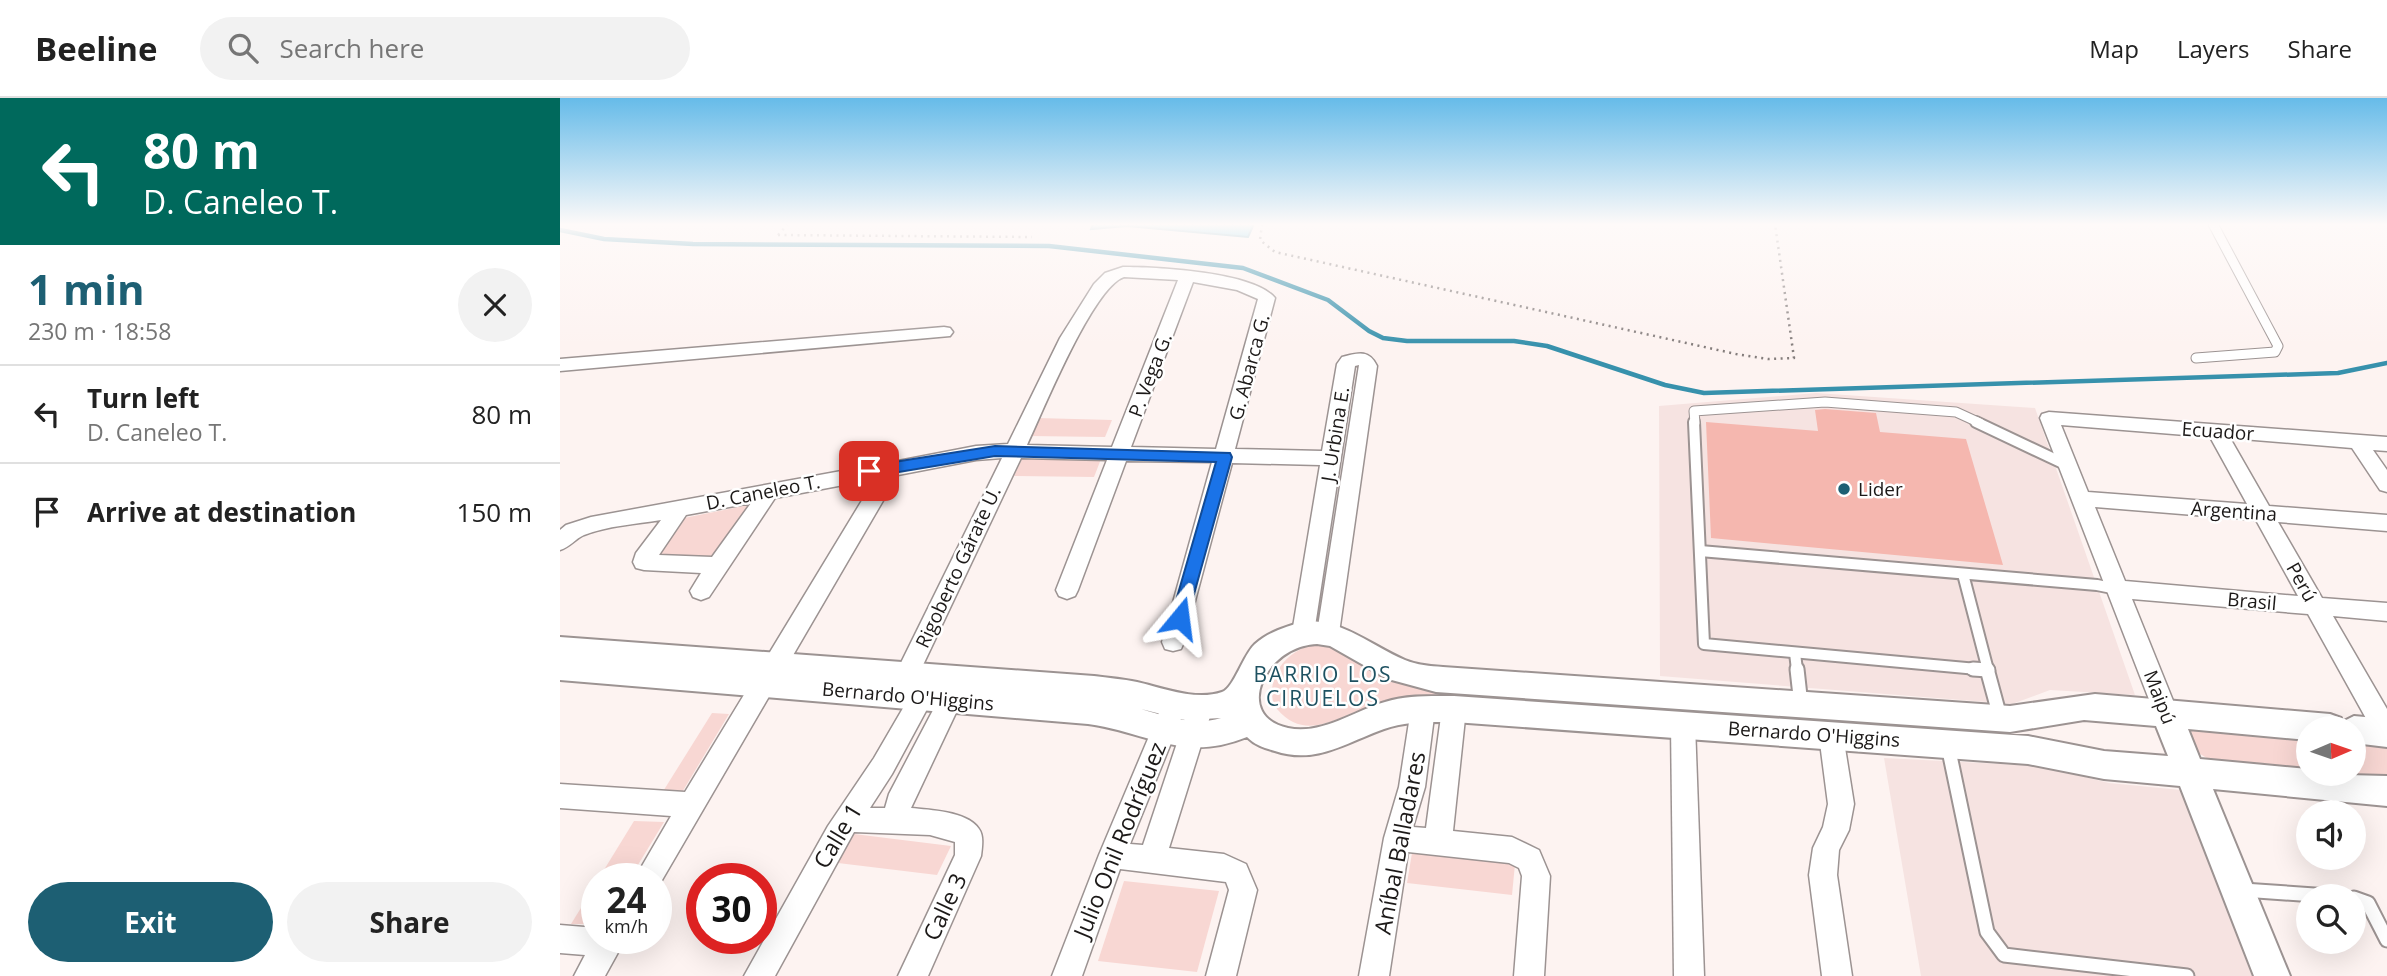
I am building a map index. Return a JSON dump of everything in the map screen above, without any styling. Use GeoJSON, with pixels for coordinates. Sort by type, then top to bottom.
{"type":"FeatureCollection","features":[{"type":"Feature","properties":{"kind":"street","name":"Rigoberto Gárate U."},"geometry":{"type":"LineString","coordinates":[[926,691],[1012,453],[1082,313],[1102,284],[1111,276],[1127,272],[1187,277]]}},
{"type":"Feature","properties":{"kind":"street","name":"G. Abarca G."},"geometry":{"type":"LineString","coordinates":[[1173,642],[1266,304],[1265,294],[1235,284],[1187,277]]}},
{"type":"Feature","properties":{"kind":"street","name":"P. Vega G."},"geometry":{"type":"LineString","coordinates":[[1066,590],[1187,277]]}},
{"type":"Feature","properties":{"kind":"street"},"geometry":{"type":"LineString","coordinates":[[560,365],[944,332]]}},
{"type":"Feature","properties":{"kind":"street","name":"J. Urbina E."},"geometry":{"type":"LineString","coordinates":[[1365,359],[1368,366],[1315,633],[1331,458],[1346,364],[1348,361],[1365,359]]}},
{"type":"Feature","properties":{"kind":"street","name":"Ecuador"},"geometry":{"type":"LineString","coordinates":[[2049,418],[2387,444]]}},
{"type":"Feature","properties":{"kind":"street","name":"Maipú"},"geometry":{"type":"LineString","coordinates":[[2049,418],[2272,976]]}},
{"type":"Feature","properties":{"kind":"street","name":"Perú"},"geometry":{"type":"LineString","coordinates":[[2216,431],[2387,733]]}},
{"type":"Feature","properties":{"kind":"street"},"geometry":{"type":"LineString","coordinates":[[2358,442],[2387,485]]}},
{"type":"Feature","properties":{"kind":"street","name":"D. Caneleo T."},"geometry":{"type":"LineString","coordinates":[[567,537],[591,525],[976,453],[1331,458]]}},
{"type":"Feature","properties":{"kind":"street"},"geometry":{"type":"LineString","coordinates":[[657,863],[893,467]]}},
{"type":"Feature","properties":{"kind":"street"},"geometry":{"type":"LineString","coordinates":[[702,591],[770,490]]}},
{"type":"Feature","properties":{"kind":"street","name":"Argentina"},"geometry":{"type":"LineString","coordinates":[[2081,499],[2387,523]]}},
{"type":"Feature","properties":{"kind":"street"},"geometry":{"type":"LineString","coordinates":[[680,508],[644,559],[645,562],[718,566]]}},
{"type":"Feature","properties":{"kind":"street","name":"Brasil"},"geometry":{"type":"LineString","coordinates":[[2117,589],[2387,612]]}},
{"type":"Feature","properties":{"kind":"street"},"geometry":{"type":"LineString","coordinates":[[1247,708],[1246,682],[1257,660],[1276,643],[1315,633]]}},
{"type":"Feature","properties":{"kind":"street","name":"Bernardo O'Higgins"},"geometry":{"type":"LineString","coordinates":[[1315,633],[1350,641],[1390,666],[1424,677],[1637,707],[1762,716],[1831,735],[2028,750],[2093,764],[2387,791]]}},
{"type":"Feature","properties":{"kind":"street","name":"Bernardo O'Higgins"},"geometry":{"type":"LineString","coordinates":[[560,649],[926,691],[1132,719],[1183,720]]}},
{"type":"Feature","properties":{"kind":"street","name":"Bernardo O'Higgins"},"geometry":{"type":"LineString","coordinates":[[560,668],[770,675]]}},
{"type":"Feature","properties":{"kind":"street","name":"Bernardo O'Higgins"},"geometry":{"type":"LineString","coordinates":[[926,691],[1104,690],[1134,694],[1211,736],[1247,708],[1264,734],[1276,740],[1302,743],[1328,738],[1387,715],[1423,709],[1637,707],[1683,724],[1762,716],[1801,705],[2001,718],[2034,717],[2082,706],[2296,725]]}},
{"type":"Feature","properties":{"kind":"street"},"geometry":{"type":"LineString","coordinates":[[905,821],[898,813],[898,803],[926,691]]}},
{"type":"Feature","properties":{"kind":"street","name":"Calle 1"},"geometry":{"type":"LineString","coordinates":[[758,976],[846,820],[883,766],[926,691]]}},
{"type":"Feature","properties":{"kind":"street","name":"Aníbal Balladares"},"geometry":{"type":"LineString","coordinates":[[1374,976],[1397,838],[1412,787],[1423,709]]}},
{"type":"Feature","properties":{"kind":"street","name":"Aníbal Balladares"},"geometry":{"type":"LineString","coordinates":[[1438,842],[1454,709]]}},
{"type":"Feature","properties":{"kind":"street"},"geometry":{"type":"LineString","coordinates":[[1152,859],[1183,720]]}},
{"type":"Feature","properties":{"kind":"street","name":"Julio Onil Rodríguez"},"geometry":{"type":"LineString","coordinates":[[1067,976],[1112,855],[1183,720]]}},
{"type":"Feature","properties":{"kind":"street"},"geometry":{"type":"LineString","coordinates":[[1683,724],[1689,976]]}},
{"type":"Feature","properties":{"kind":"street"},"geometry":{"type":"LineString","coordinates":[[2366,731],[2387,733]]}},
{"type":"Feature","properties":{"kind":"street"},"geometry":{"type":"LineString","coordinates":[[1831,735],[1841,804],[1836,830],[1826,848],[1823,875],[1837,976]]}},
{"type":"Feature","properties":{"kind":"street"},"geometry":{"type":"LineString","coordinates":[[560,796],[693,804]]}},
{"type":"Feature","properties":{"kind":"street"},"geometry":{"type":"LineString","coordinates":[[846,820],[905,821]]}},
{"type":"Feature","properties":{"kind":"street","name":"Calle 3"},"geometry":{"type":"LineString","coordinates":[[905,821],[956,827],[969,836],[968,856],[913,976]]}},
{"type":"Feature","properties":{"kind":"street"},"geometry":{"type":"LineString","coordinates":[[1397,838],[1513,850],[1529,859],[1536,876],[1529,976]]}},
{"type":"Feature","properties":{"kind":"street"},"geometry":{"type":"LineString","coordinates":[[1112,855],[1224,867],[1240,877],[1242,897],[1221,976]]}},
{"type":"Feature","properties":{"kind":"street"},"geometry":{"type":"LineString","coordinates":[[560,939],[581,939]]}},
{"type":"Feature","properties":{"kind":"street"},"geometry":{"type":"LineString","coordinates":[[589,976],[602,954]]}},
{"type":"Feature","properties":{"kind":"lane"},"geometry":{"type":"LineString","coordinates":[[2196,358],[2275,352],[2278,346],[2235,265]]}},
{"type":"Feature","properties":{"kind":"lane"},"geometry":{"type":"LineString","coordinates":[[1988,670],[1704,644],[1694,411],[1825,402],[1956,412],[2068,466]]}},
{"type":"Feature","properties":{"kind":"lane"},"geometry":{"type":"LineString","coordinates":[[1700,551],[2117,589]]}},
{"type":"Feature","properties":{"kind":"lane"},"geometry":{"type":"LineString","coordinates":[[1963,574],[2001,718]]}},
{"type":"Feature","properties":{"kind":"lane"},"geometry":{"type":"LineString","coordinates":[[1795,653],[1801,705]]}},
{"type":"Feature","properties":{"kind":"lane"},"geometry":{"type":"LineString","coordinates":[[1948,744],[1987,932],[2004,955],[2187,976]]}},
{"type":"Feature","properties":{"kind":"lane"},"geometry":{"type":"LineString","coordinates":[[2237,889],[2296,893]]}},
{"type":"Feature","properties":{"kind":"lane"},"geometry":{"type":"LineString","coordinates":[[2366,902],[2387,940]]}},
{"type":"Feature","properties":{"kind":"path"},"geometry":{"type":"LineString","coordinates":[[1334,265],[1637,333],[1759,358],[1786,360],[1794,358],[1781,265]]}},
{"type":"Feature","properties":{"kind":"shaded area"},"geometry":{"type":"Polygon","coordinates":[[[1816,393],[2035,408],[2135,695],[2050,690],[2012,704],[1660,676],[1659,406],[1816,393]]]}},
{"type":"Feature","properties":{"kind":"shaded area"},"geometry":{"type":"Polygon","coordinates":[[[1037,418],[1112,420],[1105,437],[1029,436],[1037,418]]]}},
{"type":"Feature","properties":{"kind":"shaded area"},"geometry":{"type":"Polygon","coordinates":[[[1023,457],[1101,459],[1094,477],[1014,476],[1023,457]]]}},
{"type":"Feature","properties":{"kind":"shaded area"},"geometry":{"type":"Polygon","coordinates":[[[749,505],[712,560],[653,559],[684,518],[749,505]]]}},
{"type":"Feature","properties":{"kind":"shaded area"},"geometry":{"type":"Polygon","coordinates":[[[1312,644],[1336,647],[1381,672],[1417,687],[1745,714],[1745,721],[1434,697],[1401,698],[1331,722],[1309,726],[1287,719],[1277,709],[1272,692],[1279,668],[1296,652],[1312,644]]]}},
{"type":"Feature","properties":{"kind":"shaded area"},"geometry":{"type":"Polygon","coordinates":[[[712,713],[729,714],[681,794],[662,793],[712,713]]]}},
{"type":"Feature","properties":{"kind":"shaded area"},"geometry":{"type":"Polygon","coordinates":[[[2203,727],[2296,735],[2296,773],[2218,765],[2197,752],[2191,731],[2203,727]]]}},
{"type":"Feature","properties":{"kind":"shaded area"},"geometry":{"type":"Polygon","coordinates":[[[2366,741],[2387,743],[2387,781],[2366,779],[2366,741]]]}},
{"type":"Feature","properties":{"kind":"shaded area"},"geometry":{"type":"Polygon","coordinates":[[[1884,758],[2041,766],[2109,783],[2181,790],[2252,976],[1921,976],[1884,758]]]}},
{"type":"Feature","properties":{"kind":"shaded area"},"geometry":{"type":"Polygon","coordinates":[[[634,821],[664,822],[639,863],[608,863],[634,821]]]}},
{"type":"Feature","properties":{"kind":"shaded area"},"geometry":{"type":"Polygon","coordinates":[[[854,834],[951,846],[937,875],[838,863],[854,834]]]}},
{"type":"Feature","properties":{"kind":"shaded area"},"geometry":{"type":"Polygon","coordinates":[[[1412,853],[1515,864],[1512,895],[1407,883],[1412,853]]]}},
{"type":"Feature","properties":{"kind":"shaded area"},"geometry":{"type":"Polygon","coordinates":[[[1124,881],[1219,891],[1197,972],[1098,961],[1124,881]]]}},
{"type":"Feature","properties":{"kind":"shaded area"},"geometry":{"type":"Polygon","coordinates":[[[581,908],[581,924],[571,924],[581,908]]]}},
{"type":"Feature","properties":{"kind":"building","name":"Lider"},"geometry":{"type":"Polygon","coordinates":[[[1815,410],[1876,413],[1880,432],[1966,439],[2003,565],[1711,538],[1706,422],[1818,431],[1815,410]]]}},
{"type":"Feature","properties":{"kind":"waterway"},"geometry":{"type":"LineString","coordinates":[[1216,265],[1243,268],[1328,300],[1369,331],[1383,338],[1407,341],[1514,341],[1547,346],[1665,385],[1704,393],[2338,373],[2387,363]]}},
{"type":"Feature","properties":{"kind":"place","name":"Lider"},"geometry":{"type":"Point","coordinates":[1844,489]}},
{"type":"Feature","properties":{"kind":"district","name":"BARRIO LOS CIRUELOS"},"geometry":{"type":"Point","coordinates":[1323,687]}},
{"type":"Feature","properties":{"kind":"route"},"geometry":{"type":"LineString","coordinates":[[869,471],[995,451],[1225,457],[1180,618]]}}]}
